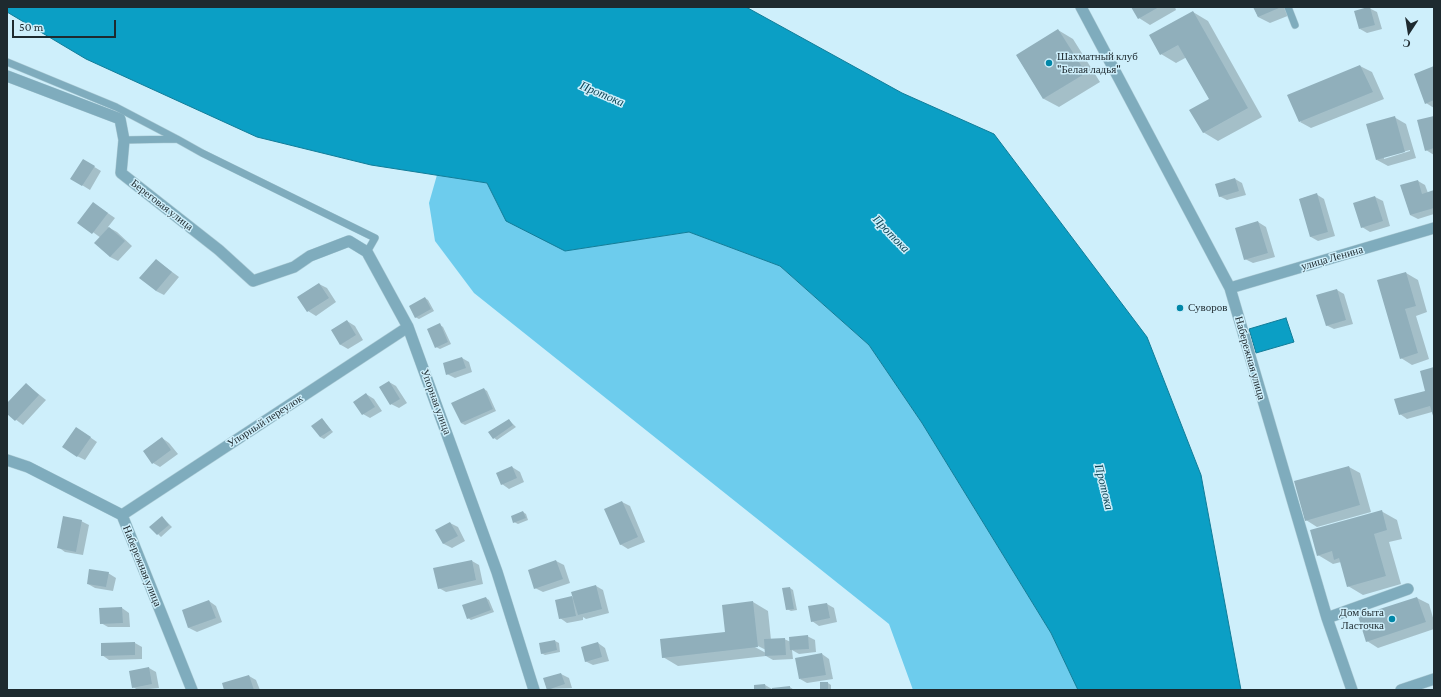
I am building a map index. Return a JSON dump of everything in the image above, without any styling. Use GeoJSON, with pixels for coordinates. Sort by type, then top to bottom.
{"type":"FeatureCollection","features":[{"type":"Feature","properties":{"kind":"street","name":"Набережная улица"},"geometry":{"type":"LineString","coordinates":[[1081,7],[1230,288],[1327,618],[1352,690]]}},
{"type":"Feature","properties":{"kind":"street","name":"Береговая улица"},"geometry":{"type":"LineString","coordinates":[[7,76],[120,119],[124,140],[121,173],[219,250],[244,272]]}},
{"type":"Feature","properties":{"kind":"street","name":"улица Ленина"},"geometry":{"type":"LineString","coordinates":[[1230,288],[1434,228]]}},
{"type":"Feature","properties":{"kind":"street","name":"Упорная улица"},"geometry":{"type":"LineString","coordinates":[[244,272],[253,281],[294,267],[310,256],[349,241],[367,252],[408,327],[497,572],[534,690]]}},
{"type":"Feature","properties":{"kind":"street","name":"Упорный переулок"},"geometry":{"type":"LineString","coordinates":[[122,515],[408,327]]}},
{"type":"Feature","properties":{"kind":"street","name":"Набережная улица"},"geometry":{"type":"LineString","coordinates":[[7,460],[28,467],[122,515],[192,690]]}},
{"type":"Feature","properties":{"kind":"street"},"geometry":{"type":"LineString","coordinates":[[1327,618],[1408,589]]}},
{"type":"Feature","properties":{"kind":"street"},"geometry":{"type":"LineString","coordinates":[[1401,690],[1434,679]]}},
{"type":"Feature","properties":{"kind":"lane"},"geometry":{"type":"LineString","coordinates":[[1288,7],[1294,25]]}},
{"type":"Feature","properties":{"kind":"lane"},"geometry":{"type":"LineString","coordinates":[[7,62],[116,107],[202,153],[375,238],[367,252]]}},
{"type":"Feature","properties":{"kind":"lane"},"geometry":{"type":"LineString","coordinates":[[124,140],[177,139]]}},
{"type":"Feature","properties":{"kind":"shaded area"},"geometry":{"type":"Polygon","coordinates":[[[437,175],[487,183],[501,211],[565,251],[689,232],[780,266],[869,345],[922,423],[1051,633],[1078,690],[913,690],[889,624],[474,293],[435,241],[429,203],[437,175]]]}},
{"type":"Feature","properties":{"kind":"water","name":"Протока"},"geometry":{"type":"Polygon","coordinates":[[[7,7],[746,7],[902,93],[994,134],[1147,337],[1201,475],[1241,690],[1078,690],[1051,633],[922,423],[869,345],[780,266],[689,232],[565,251],[506,221],[487,183],[371,165],[257,137],[86,59],[7,12],[7,7]]]}},
{"type":"Feature","properties":{"kind":"water"},"geometry":{"type":"Polygon","coordinates":[[[1286,318],[1294,342],[1256,353],[1249,329],[1286,318]]]}},
{"type":"Feature","properties":{"kind":"building"},"geometry":{"type":"Polygon","coordinates":[[[1131,7],[1159,7],[1138,19],[1131,7]]]}},
{"type":"Feature","properties":{"kind":"building"},"geometry":{"type":"Polygon","coordinates":[[[1253,7],[1279,7],[1279,8],[1258,17],[1253,7]]]}},
{"type":"Feature","properties":{"kind":"building"},"geometry":{"type":"Polygon","coordinates":[[[1370,7],[1375,25],[1359,29],[1354,11],[1370,7]]]}},
{"type":"Feature","properties":{"kind":"building"},"geometry":{"type":"Polygon","coordinates":[[[1193,11],[1248,108],[1203,133],[1189,110],[1209,99],[1178,45],[1160,55],[1149,35],[1193,11]]]}},
{"type":"Feature","properties":{"kind":"building"},"geometry":{"type":"Polygon","coordinates":[[[1058,29],[1086,73],[1043,99],[1016,55],[1058,29]]]}},
{"type":"Feature","properties":{"kind":"building"},"geometry":{"type":"Polygon","coordinates":[[[1360,65],[1373,92],[1299,122],[1287,95],[1360,65]]]}},
{"type":"Feature","properties":{"kind":"building"},"geometry":{"type":"Polygon","coordinates":[[[1434,66],[1434,100],[1425,104],[1414,74],[1434,66]]]}},
{"type":"Feature","properties":{"kind":"building"},"geometry":{"type":"Polygon","coordinates":[[[1395,116],[1405,152],[1376,160],[1366,124],[1395,116]]]}},
{"type":"Feature","properties":{"kind":"building"},"geometry":{"type":"Polygon","coordinates":[[[1434,116],[1434,148],[1425,151],[1417,120],[1434,116]]]}},
{"type":"Feature","properties":{"kind":"building"},"geometry":{"type":"Polygon","coordinates":[[[83,159],[95,166],[82,186],[70,179],[83,159]]]}},
{"type":"Feature","properties":{"kind":"building"},"geometry":{"type":"Polygon","coordinates":[[[1235,178],[1239,191],[1219,197],[1215,184],[1235,178]]]}},
{"type":"Feature","properties":{"kind":"building"},"geometry":{"type":"Polygon","coordinates":[[[1418,180],[1422,194],[1434,190],[1434,208],[1410,215],[1400,185],[1418,180]]]}},
{"type":"Feature","properties":{"kind":"building"},"geometry":{"type":"Polygon","coordinates":[[[1317,193],[1328,232],[1310,237],[1299,199],[1317,193]]]}},
{"type":"Feature","properties":{"kind":"building"},"geometry":{"type":"Polygon","coordinates":[[[1375,196],[1383,221],[1361,228],[1353,203],[1375,196]]]}},
{"type":"Feature","properties":{"kind":"building"},"geometry":{"type":"Polygon","coordinates":[[[93,202],[108,213],[92,234],[77,223],[93,202]]]}},
{"type":"Feature","properties":{"kind":"building"},"geometry":{"type":"Polygon","coordinates":[[[1258,221],[1268,253],[1244,260],[1235,228],[1258,221]]]}},
{"type":"Feature","properties":{"kind":"building"},"geometry":{"type":"Polygon","coordinates":[[[109,227],[125,241],[110,257],[94,243],[109,227]]]}},
{"type":"Feature","properties":{"kind":"building"},"geometry":{"type":"Polygon","coordinates":[[[156,259],[172,272],[156,291],[139,278],[156,259]]]}},
{"type":"Feature","properties":{"kind":"building"},"geometry":{"type":"Polygon","coordinates":[[[1406,272],[1416,306],[1405,309],[1418,353],[1400,359],[1377,280],[1406,272]]]}},
{"type":"Feature","properties":{"kind":"building"},"geometry":{"type":"Polygon","coordinates":[[[319,283],[329,298],[307,312],[297,297],[319,283]]]}},
{"type":"Feature","properties":{"kind":"building"},"geometry":{"type":"Polygon","coordinates":[[[1337,289],[1346,320],[1326,326],[1316,295],[1337,289]]]}},
{"type":"Feature","properties":{"kind":"building"},"geometry":{"type":"Polygon","coordinates":[[[425,297],[431,309],[415,318],[409,306],[425,297]]]}},
{"type":"Feature","properties":{"kind":"building"},"geometry":{"type":"Polygon","coordinates":[[[347,320],[356,335],[340,345],[331,330],[347,320]]]}},
{"type":"Feature","properties":{"kind":"building"},"geometry":{"type":"Polygon","coordinates":[[[440,323],[448,342],[435,348],[427,329],[440,323]]]}},
{"type":"Feature","properties":{"kind":"building"},"geometry":{"type":"Polygon","coordinates":[[[462,357],[466,368],[446,375],[443,363],[462,357]]]}},
{"type":"Feature","properties":{"kind":"building"},"geometry":{"type":"Polygon","coordinates":[[[1434,367],[1434,419],[1430,406],[1399,415],[1394,399],[1425,391],[1420,371],[1434,367]]]}},
{"type":"Feature","properties":{"kind":"building"},"geometry":{"type":"Polygon","coordinates":[[[389,381],[400,399],[390,405],[379,387],[389,381]]]}},
{"type":"Feature","properties":{"kind":"building"},"geometry":{"type":"Polygon","coordinates":[[[26,383],[39,395],[15,421],[7,414],[7,403],[26,383]]]}},
{"type":"Feature","properties":{"kind":"building"},"geometry":{"type":"Polygon","coordinates":[[[484,388],[493,409],[461,423],[451,403],[484,388]]]}},
{"type":"Feature","properties":{"kind":"building"},"geometry":{"type":"Polygon","coordinates":[[[366,393],[375,407],[362,415],[353,402],[366,393]]]}},
{"type":"Feature","properties":{"kind":"building"},"geometry":{"type":"Polygon","coordinates":[[[322,418],[331,430],[320,437],[311,426],[322,418]]]}},
{"type":"Feature","properties":{"kind":"building"},"geometry":{"type":"Polygon","coordinates":[[[509,419],[513,425],[493,439],[488,432],[509,419]]]}},
{"type":"Feature","properties":{"kind":"building"},"geometry":{"type":"Polygon","coordinates":[[[76,427],[91,437],[77,457],[62,447],[76,427]]]}},
{"type":"Feature","properties":{"kind":"building"},"geometry":{"type":"Polygon","coordinates":[[[162,437],[171,450],[152,464],[143,451],[162,437]]]}},
{"type":"Feature","properties":{"kind":"building"},"geometry":{"type":"Polygon","coordinates":[[[512,466],[517,478],[501,485],[496,473],[512,466]]]}},
{"type":"Feature","properties":{"kind":"building"},"geometry":{"type":"Polygon","coordinates":[[[1349,466],[1360,505],[1305,521],[1294,481],[1349,466]]]}},
{"type":"Feature","properties":{"kind":"building"},"geometry":{"type":"Polygon","coordinates":[[[622,501],[638,537],[620,545],[604,509],[622,501]]]}},
{"type":"Feature","properties":{"kind":"building"},"geometry":{"type":"Polygon","coordinates":[[[1382,510],[1387,530],[1374,534],[1386,576],[1347,587],[1339,558],[1334,560],[1332,551],[1317,556],[1310,530],[1382,510]]]}},
{"type":"Feature","properties":{"kind":"building"},"geometry":{"type":"Polygon","coordinates":[[[523,511],[526,518],[513,523],[511,516],[523,511]]]}},
{"type":"Feature","properties":{"kind":"building"},"geometry":{"type":"Polygon","coordinates":[[[63,516],[82,520],[76,552],[57,548],[63,516]]]}},
{"type":"Feature","properties":{"kind":"building"},"geometry":{"type":"Polygon","coordinates":[[[162,516],[169,525],[157,535],[149,527],[162,516]]]}},
{"type":"Feature","properties":{"kind":"building"},"geometry":{"type":"Polygon","coordinates":[[[450,522],[458,536],[443,544],[435,530],[450,522]]]}},
{"type":"Feature","properties":{"kind":"building"},"geometry":{"type":"Polygon","coordinates":[[[472,560],[476,580],[438,589],[433,568],[472,560]]]}},
{"type":"Feature","properties":{"kind":"building"},"geometry":{"type":"Polygon","coordinates":[[[556,560],[563,579],[534,589],[528,570],[556,560]]]}},
{"type":"Feature","properties":{"kind":"building"},"geometry":{"type":"Polygon","coordinates":[[[89,569],[109,572],[106,587],[87,584],[89,569]]]}},
{"type":"Feature","properties":{"kind":"building"},"geometry":{"type":"Polygon","coordinates":[[[596,585],[602,609],[578,615],[571,592],[596,585]]]}},
{"type":"Feature","properties":{"kind":"building"},"geometry":{"type":"Polygon","coordinates":[[[790,587],[794,609],[786,610],[782,588],[790,587]]]}},
{"type":"Feature","properties":{"kind":"building"},"geometry":{"type":"Polygon","coordinates":[[[572,596],[576,616],[559,619],[555,600],[572,596]]]}},
{"type":"Feature","properties":{"kind":"building"},"geometry":{"type":"Polygon","coordinates":[[[486,597],[491,610],[467,619],[462,605],[486,597]]]}},
{"type":"Feature","properties":{"kind":"building","name":"Дом быта Ласточка"},"geometry":{"type":"Polygon","coordinates":[[[1417,597],[1426,622],[1366,642],[1358,616],[1417,597]]]}},
{"type":"Feature","properties":{"kind":"building"},"geometry":{"type":"Polygon","coordinates":[[[209,600],[216,618],[188,628],[182,610],[209,600]]]}},
{"type":"Feature","properties":{"kind":"building"},"geometry":{"type":"Polygon","coordinates":[[[753,601],[758,647],[662,658],[660,639],[725,632],[722,605],[753,601]]]}},
{"type":"Feature","properties":{"kind":"building"},"geometry":{"type":"Polygon","coordinates":[[[827,603],[830,618],[811,622],[808,606],[827,603]]]}},
{"type":"Feature","properties":{"kind":"building"},"geometry":{"type":"Polygon","coordinates":[[[122,607],[123,623],[100,624],[99,608],[122,607]]]}},
{"type":"Feature","properties":{"kind":"building"},"geometry":{"type":"Polygon","coordinates":[[[808,635],[809,649],[790,650],[789,637],[808,635]]]}},
{"type":"Feature","properties":{"kind":"building"},"geometry":{"type":"Polygon","coordinates":[[[785,638],[786,655],[765,656],[764,639],[785,638]]]}},
{"type":"Feature","properties":{"kind":"building"},"geometry":{"type":"Polygon","coordinates":[[[555,640],[557,650],[541,654],[539,643],[555,640]]]}},
{"type":"Feature","properties":{"kind":"building"},"geometry":{"type":"Polygon","coordinates":[[[135,642],[135,655],[101,656],[101,643],[135,642]]]}},
{"type":"Feature","properties":{"kind":"building"},"geometry":{"type":"Polygon","coordinates":[[[598,642],[602,657],[585,662],[581,647],[598,642]]]}},
{"type":"Feature","properties":{"kind":"building"},"geometry":{"type":"Polygon","coordinates":[[[822,653],[826,675],[799,679],[795,658],[822,653]]]}},
{"type":"Feature","properties":{"kind":"building"},"geometry":{"type":"Polygon","coordinates":[[[149,667],[152,684],[132,688],[129,671],[149,667]]]}},
{"type":"Feature","properties":{"kind":"building"},"geometry":{"type":"Polygon","coordinates":[[[561,673],[565,684],[547,690],[543,678],[561,673]]]}},
{"type":"Feature","properties":{"kind":"building"},"geometry":{"type":"Polygon","coordinates":[[[249,675],[254,690],[224,690],[222,683],[249,675]]]}},
{"type":"Feature","properties":{"kind":"building"},"geometry":{"type":"Polygon","coordinates":[[[820,682],[828,682],[828,690],[820,690],[820,682]]]}},
{"type":"Feature","properties":{"kind":"building"},"geometry":{"type":"Polygon","coordinates":[[[765,684],[766,690],[754,690],[754,685],[765,684]]]}},
{"type":"Feature","properties":{"kind":"building"},"geometry":{"type":"Polygon","coordinates":[[[790,686],[790,690],[772,690],[772,688],[790,686]]]}},
{"type":"Feature","properties":{"kind":"place","name":"Шахматный клуб \"Белая ладья\""},"geometry":{"type":"Point","coordinates":[1049,63]}},
{"type":"Feature","properties":{"kind":"place","name":"Суворов"},"geometry":{"type":"Point","coordinates":[1180,308]}},
{"type":"Feature","properties":{"kind":"place","name":"Дом быта Ласточка"},"geometry":{"type":"Point","coordinates":[1392,619]}}]}
